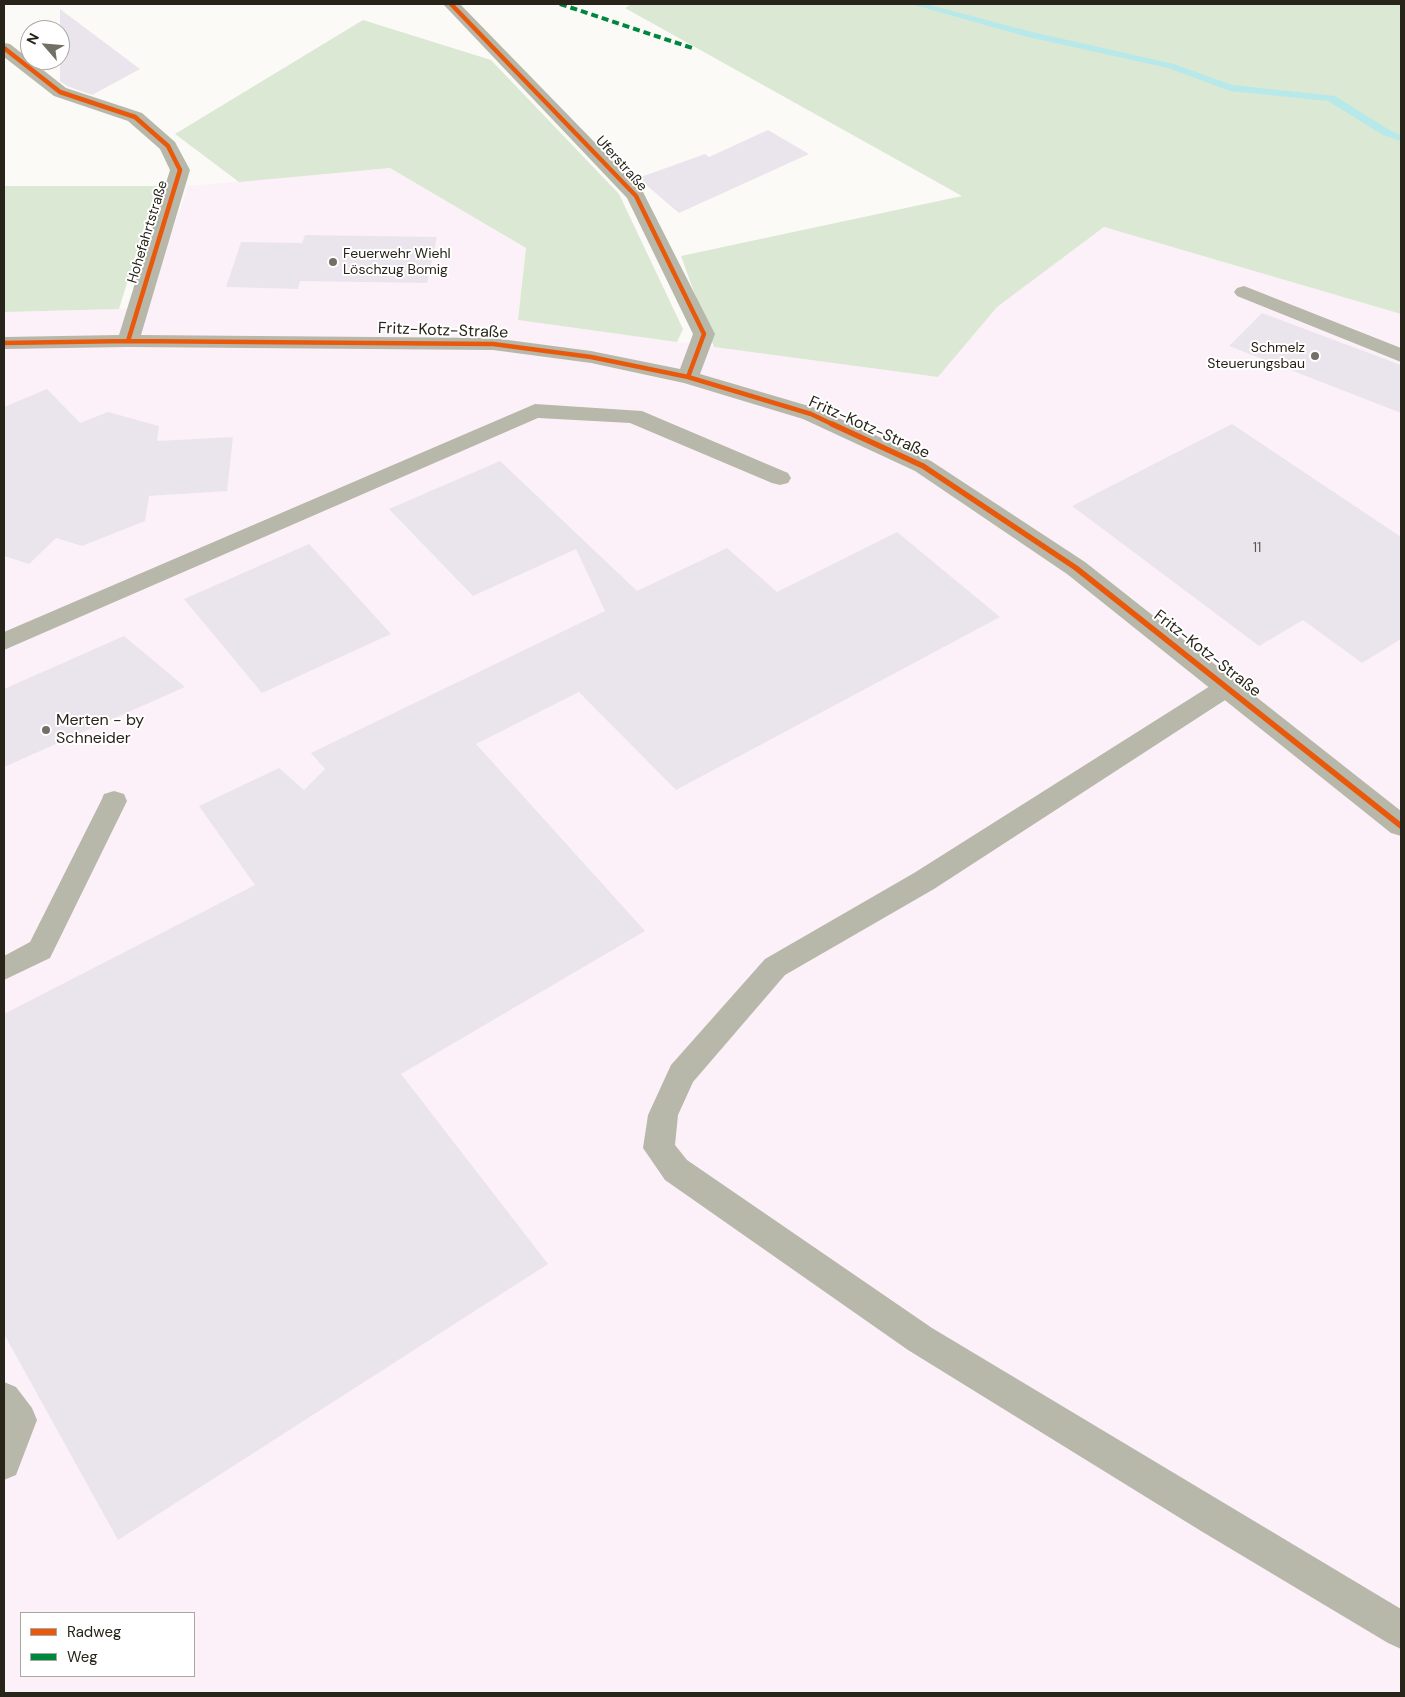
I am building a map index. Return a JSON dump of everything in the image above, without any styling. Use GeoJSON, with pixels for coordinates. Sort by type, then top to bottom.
{"type":"FeatureCollection","features":[{"type":"Feature","properties":{"kind":"street","name":"Uferstraße"},"geometry":{"type":"LineString","coordinates":[[451,4],[636,196],[704,334],[688,377]]}},
{"type":"Feature","properties":{"kind":"street","name":"Hohefahrtstraße"},"geometry":{"type":"LineString","coordinates":[[4,48],[60,92],[135,117],[168,146],[180,170],[128,341]]}},
{"type":"Feature","properties":{"kind":"street"},"geometry":{"type":"LineString","coordinates":[[1244,292],[1401,356]]}},
{"type":"Feature","properties":{"kind":"street","name":"Fritz-Kotz-Straße"},"geometry":{"type":"LineString","coordinates":[[4,343],[128,341],[493,344],[592,357],[688,377],[811,414],[923,466],[1076,568],[1401,826]]}},
{"type":"Feature","properties":{"kind":"street"},"geometry":{"type":"LineString","coordinates":[[4,642],[535,411],[634,416],[780,478]]}},
{"type":"Feature","properties":{"kind":"street"},"geometry":{"type":"LineString","coordinates":[[1227,687],[924,881],[775,967],[682,1074],[663,1115],[659,1148],[676,1170],[920,1340],[1401,1630]]}},
{"type":"Feature","properties":{"kind":"street"},"geometry":{"type":"LineString","coordinates":[[4,969],[40,950],[114,801]]}},
{"type":"Feature","properties":{"kind":"street"},"geometry":{"type":"LineString","coordinates":[[4,1398],[20,1420],[4,1463]]}},
{"type":"Feature","properties":{"kind":"shaded area"},"geometry":{"type":"Polygon","coordinates":[[[390,168],[526,248],[518,320],[938,377],[997,307],[1104,227],[1401,314],[1401,1693],[4,1693],[4,312],[145,308],[188,186],[390,168]]]}},
{"type":"Feature","properties":{"kind":"green space"},"geometry":{"type":"Polygon","coordinates":[[[632,4],[1401,4],[1401,314],[1104,227],[997,307],[938,377],[714,347],[681,256],[962,196],[625,8],[632,4]]]}},
{"type":"Feature","properties":{"kind":"green space"},"geometry":{"type":"Polygon","coordinates":[[[363,20],[491,60],[619,194],[683,329],[677,342],[518,320],[526,248],[390,168],[239,182],[175,134],[363,20]]]}},
{"type":"Feature","properties":{"kind":"green space"},"geometry":{"type":"Polygon","coordinates":[[[4,186],[157,186],[119,309],[4,312],[4,186]]]}},
{"type":"Feature","properties":{"kind":"building"},"geometry":{"type":"Polygon","coordinates":[[[60,9],[140,69],[92,95],[67,86],[60,81],[60,70],[70,70],[70,20],[60,20],[60,9]]]}},
{"type":"Feature","properties":{"kind":"building"},"geometry":{"type":"Polygon","coordinates":[[[768,130],[809,154],[679,213],[638,178],[705,154],[709,157],[768,130]]]}},
{"type":"Feature","properties":{"kind":"building","name":"Feuerwehr Wiehl Löschzug Bomig"},"geometry":{"type":"Polygon","coordinates":[[[305,235],[437,237],[427,283],[300,281],[298,289],[226,287],[241,242],[302,243],[305,235]]]}},
{"type":"Feature","properties":{"kind":"building","name":"Schmelz Steuerungsbau"},"geometry":{"type":"Polygon","coordinates":[[[1262,313],[1401,365],[1401,413],[1229,346],[1262,313]]]}},
{"type":"Feature","properties":{"kind":"building"},"geometry":{"type":"Polygon","coordinates":[[[47,389],[80,423],[108,412],[159,426],[157,441],[233,437],[227,491],[149,496],[145,521],[82,546],[56,538],[29,564],[4,556],[4,407],[47,389]]]}},
{"type":"Feature","properties":{"kind":"building"},"geometry":{"type":"Polygon","coordinates":[[[1232,424],[1401,537],[1401,639],[1362,663],[1303,620],[1259,646],[1072,506],[1232,424]]]}},
{"type":"Feature","properties":{"kind":"building"},"geometry":{"type":"Polygon","coordinates":[[[500,461],[637,591],[727,548],[777,592],[897,532],[1000,617],[676,790],[579,692],[476,744],[645,931],[401,1074],[548,1264],[118,1540],[4,1334],[4,1014],[255,885],[199,806],[279,768],[304,790],[325,769],[311,753],[605,611],[576,549],[473,596],[389,509],[500,461]]]}},
{"type":"Feature","properties":{"kind":"building"},"geometry":{"type":"Polygon","coordinates":[[[309,544],[391,634],[262,693],[184,599],[309,544]]]}},
{"type":"Feature","properties":{"kind":"building","name":"Merten - by Schneider"},"geometry":{"type":"Polygon","coordinates":[[[124,636],[185,687],[4,767],[4,689],[124,636]]]}},
{"type":"Feature","properties":{"kind":"waterway"},"geometry":{"type":"LineString","coordinates":[[916,4],[1031,35],[1171,66],[1230,88],[1331,98],[1387,133],[1401,138]]}},
{"type":"Feature","properties":{"kind":"marked path"},"geometry":{"type":"LineString","coordinates":[[560,4],[692,48]]}},
{"type":"Feature","properties":{"kind":"cycle path"},"geometry":{"type":"LineString","coordinates":[[451,4],[636,196],[704,334],[688,377]]}},
{"type":"Feature","properties":{"kind":"cycle path"},"geometry":{"type":"LineString","coordinates":[[4,48],[60,92],[135,117],[168,146],[180,170],[128,341]]}},
{"type":"Feature","properties":{"kind":"cycle path"},"geometry":{"type":"LineString","coordinates":[[4,343],[128,341],[493,344],[591,357],[688,377],[811,414],[923,466],[1076,568],[1401,826]]}},
{"type":"Feature","properties":{"kind":"place","name":"Feuerwehr Wiehl Löschzug Bomig"},"geometry":{"type":"Point","coordinates":[333,262]}},
{"type":"Feature","properties":{"kind":"place","name":"Schmelz Steuerungsbau"},"geometry":{"type":"Point","coordinates":[1315,356]}},
{"type":"Feature","properties":{"kind":"place","name":"Merten - by Schneider"},"geometry":{"type":"Point","coordinates":[46,730]}}]}
